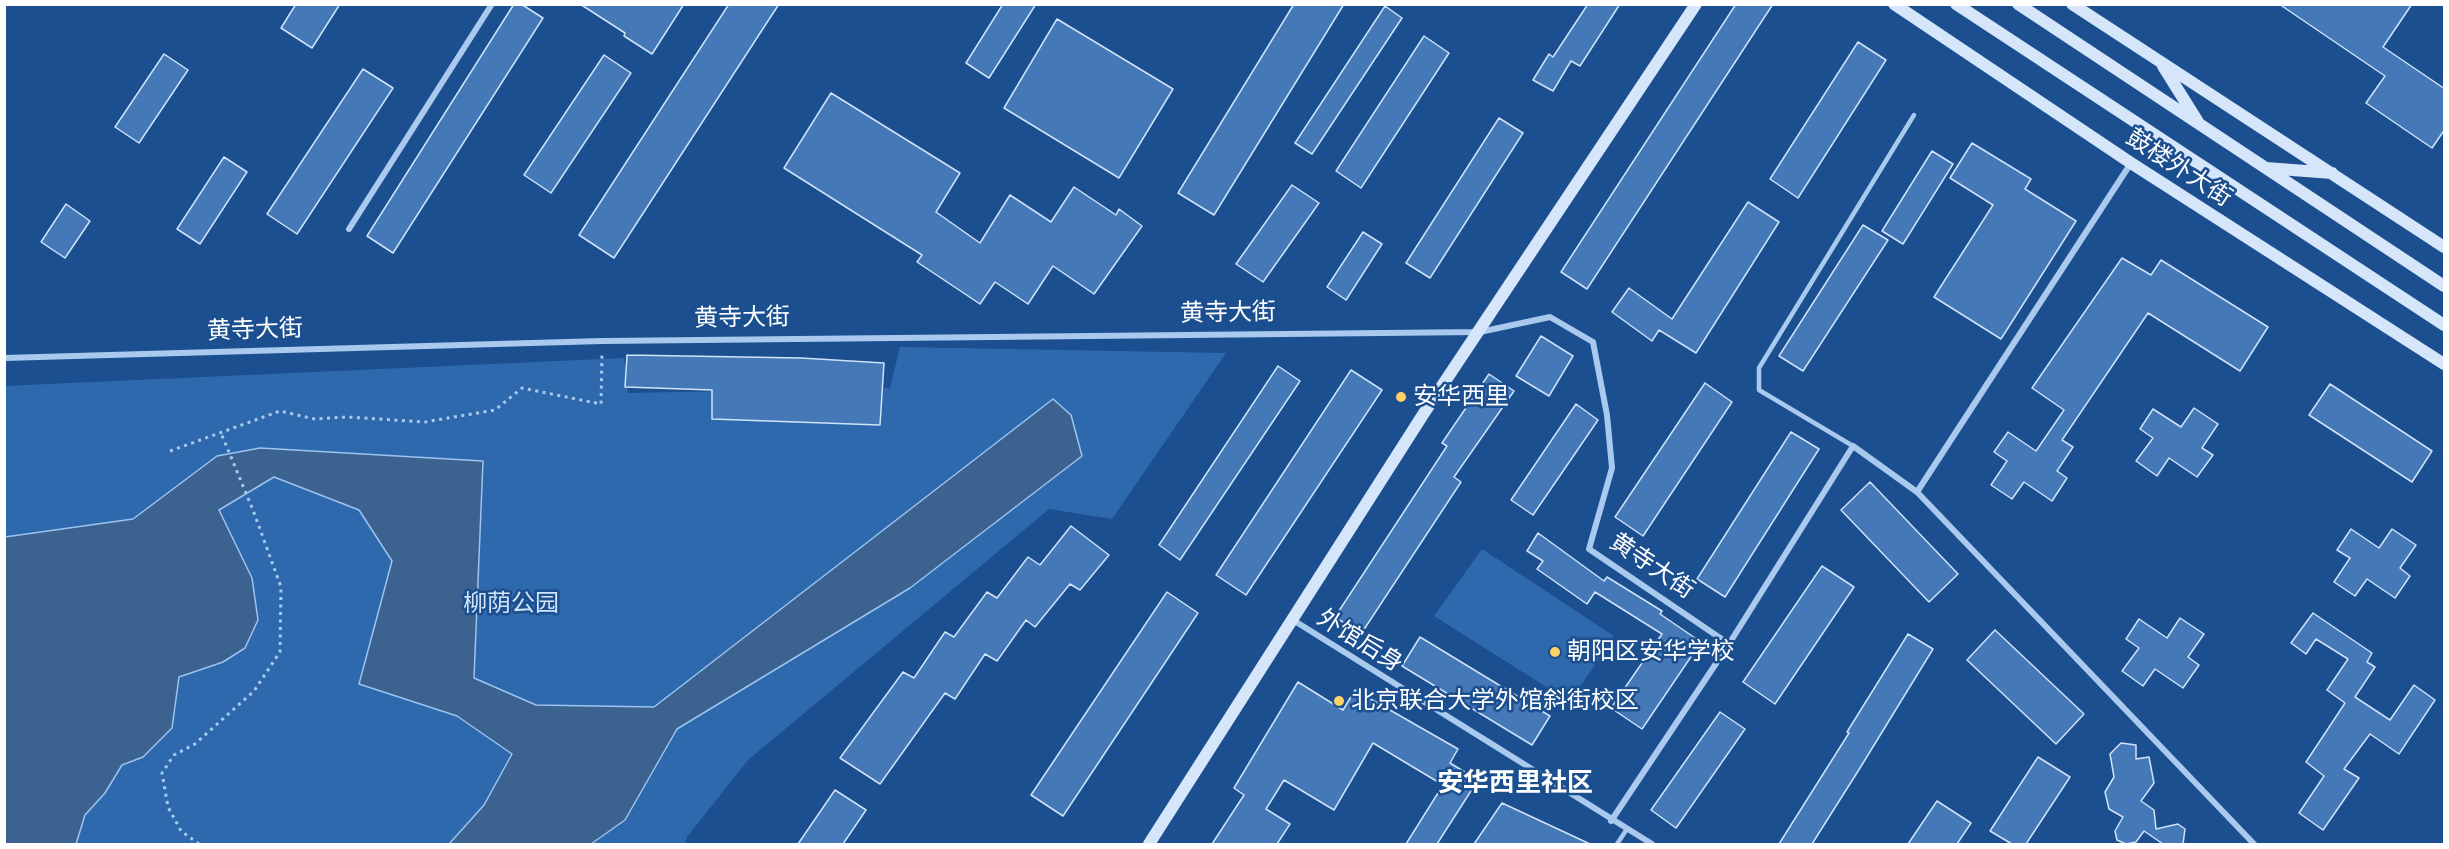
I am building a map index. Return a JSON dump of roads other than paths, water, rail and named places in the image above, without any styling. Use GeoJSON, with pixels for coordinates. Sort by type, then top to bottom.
{"type":"FeatureCollection","features":[{"type":"Feature","properties":{"kind":"street"},"geometry":{"type":"LineString","coordinates":[[349,229],[492,4]]}},
{"type":"Feature","properties":{"kind":"street"},"geometry":{"type":"LineString","coordinates":[[1149,844],[1424,413],[1695,4]]}},
{"type":"Feature","properties":{"kind":"street","name":"鼓楼外大街"},"geometry":{"type":"LineString","coordinates":[[1894,4],[2131,163],[2445,364]]}},
{"type":"Feature","properties":{"kind":"street","name":"鼓楼外大街"},"geometry":{"type":"LineString","coordinates":[[1956,4],[2445,325]]}},
{"type":"Feature","properties":{"kind":"street","name":"鼓楼外大街"},"geometry":{"type":"LineString","coordinates":[[2018,4],[2445,286]]}},
{"type":"Feature","properties":{"kind":"street"},"geometry":{"type":"LineString","coordinates":[[2072,4],[2445,247]]}},
{"type":"Feature","properties":{"kind":"street"},"geometry":{"type":"LineString","coordinates":[[2160,61],[2200,126]]}},
{"type":"Feature","properties":{"kind":"street"},"geometry":{"type":"LineString","coordinates":[[1917,492],[2131,163]]}},
{"type":"Feature","properties":{"kind":"street"},"geometry":{"type":"LineString","coordinates":[[2264,167],[2334,173]]}},
{"type":"Feature","properties":{"kind":"street","name":"黄寺大街"},"geometry":{"type":"LineString","coordinates":[[4,358],[602,341],[1479,332],[1550,317],[1593,342],[1607,415],[1612,468],[1589,549],[1729,644]]}},
{"type":"Feature","properties":{"kind":"street"},"geometry":{"type":"LineString","coordinates":[[1611,821],[1729,644],[1853,446],[1917,492],[2254,844]]}},
{"type":"Feature","properties":{"kind":"street","name":"外馆后身"},"geometry":{"type":"LineString","coordinates":[[1293,620],[1611,821],[1652,844]]}},
{"type":"Feature","properties":{"kind":"lane"},"geometry":{"type":"LineString","coordinates":[[1853,446],[1759,390],[1759,368],[1914,115]]}},
{"type":"Feature","properties":{"kind":"lane"},"geometry":{"type":"LineString","coordinates":[[1617,844],[1627,829]]}},
{"type":"Feature","properties":{"kind":"place","name":"安华西里"},"geometry":{"type":"Point","coordinates":[1401,397]}},
{"type":"Feature","properties":{"kind":"place","name":"朝阳区安华学校"},"geometry":{"type":"Point","coordinates":[1555,652]}},
{"type":"Feature","properties":{"kind":"place","name":"北京联合大学外馆斜街校区"},"geometry":{"type":"Point","coordinates":[1339,701]}},
{"type":"Feature","properties":{"kind":"district","name":"安华西里社区"},"geometry":{"type":"Point","coordinates":[1515,783]}},
{"type":"Feature","properties":{"kind":"park label","name":"柳荫公园"},"geometry":{"type":"Point","coordinates":[511,604]}}]}
